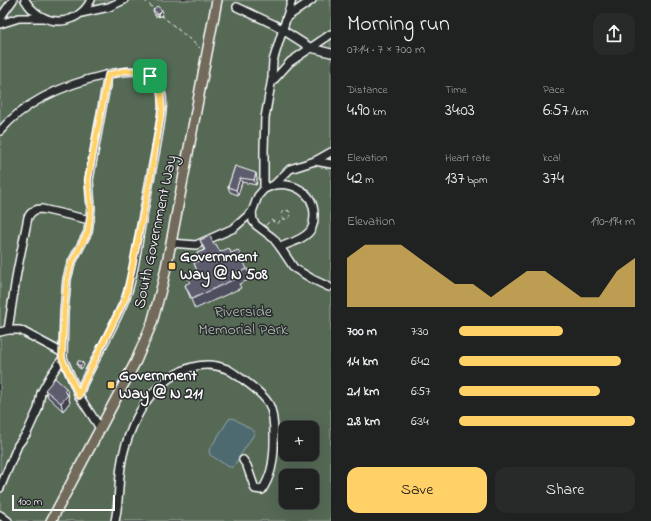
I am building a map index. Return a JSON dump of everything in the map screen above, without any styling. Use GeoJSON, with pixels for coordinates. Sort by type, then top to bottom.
{"type":"FeatureCollection","features":[{"type":"Feature","properties":{"kind":"main road","name":"South Government Way"},"geometry":{"type":"LineString","coordinates":[[50,521],[136,361],[152,323],[163,282],[217,0]]}},
{"type":"Feature","properties":{"kind":"lane"},"geometry":{"type":"LineString","coordinates":[[0,18],[13,0]]}},
{"type":"Feature","properties":{"kind":"lane"},"geometry":{"type":"LineString","coordinates":[[25,0],[35,13],[44,18]]}},
{"type":"Feature","properties":{"kind":"lane"},"geometry":{"type":"LineString","coordinates":[[0,24],[19,18],[44,18],[62,21],[74,18],[91,0]]}},
{"type":"Feature","properties":{"kind":"lane"},"geometry":{"type":"LineString","coordinates":[[81,12],[109,6],[124,0]]}},
{"type":"Feature","properties":{"kind":"lane"},"geometry":{"type":"LineString","coordinates":[[264,189],[266,118],[273,61],[292,0]]}},
{"type":"Feature","properties":{"kind":"lane"},"geometry":{"type":"LineString","coordinates":[[287,17],[312,0]]}},
{"type":"Feature","properties":{"kind":"lane"},"geometry":{"type":"LineString","coordinates":[[238,7],[264,19],[310,47],[331,53]]}},
{"type":"Feature","properties":{"kind":"lane"},"geometry":{"type":"LineString","coordinates":[[271,82],[290,62],[331,34]]}},
{"type":"Feature","properties":{"kind":"lane"},"geometry":{"type":"LineString","coordinates":[[0,131],[18,113],[62,88],[86,80],[124,71],[138,71],[150,76],[156,81],[161,93],[162,109],[150,180],[126,297],[83,384],[79,396]]}},
{"type":"Feature","properties":{"kind":"lane"},"geometry":{"type":"LineString","coordinates":[[100,428],[79,396],[63,356],[64,312],[67,279],[71,264],[88,232],[90,220],[88,180],[108,75]]}},
{"type":"Feature","properties":{"kind":"lane"},"geometry":{"type":"LineString","coordinates":[[274,185],[290,169],[315,161],[331,152]]}},
{"type":"Feature","properties":{"kind":"lane"},"geometry":{"type":"LineString","coordinates":[[315,161],[331,164]]}},
{"type":"Feature","properties":{"kind":"lane"},"geometry":{"type":"LineString","coordinates":[[280,247],[304,236],[310,231],[314,222],[314,210],[311,201],[306,194],[298,188],[285,184],[274,185],[264,189],[258,196],[252,212],[253,220],[256,225],[273,238],[294,268],[314,280],[330,287]]}},
{"type":"Feature","properties":{"kind":"lane"},"geometry":{"type":"LineString","coordinates":[[8,330],[28,217],[35,209],[42,209],[90,220]]}},
{"type":"Feature","properties":{"kind":"lane"},"geometry":{"type":"LineString","coordinates":[[170,243],[196,245],[234,228],[252,212]]}},
{"type":"Feature","properties":{"kind":"lane"},"geometry":{"type":"LineString","coordinates":[[0,332],[20,330],[63,356]]}},
{"type":"Feature","properties":{"kind":"lane"},"geometry":{"type":"LineString","coordinates":[[0,488],[18,445],[27,433],[38,409],[41,393],[50,375],[63,356]]}},
{"type":"Feature","properties":{"kind":"lane"},"geometry":{"type":"LineString","coordinates":[[115,521],[123,456],[128,439],[138,416],[152,395],[165,381],[187,368],[214,365],[228,369],[262,394],[270,405],[273,420],[271,471],[262,490],[255,489],[247,466],[243,460]]}},
{"type":"Feature","properties":{"kind":"lane"},"geometry":{"type":"LineString","coordinates":[[0,515],[8,521]]}},
{"type":"Feature","properties":{"kind":"path"},"geometry":{"type":"LineString","coordinates":[[144,0],[156,10],[158,8],[163,13],[162,15],[200,47]]}},
{"type":"Feature","properties":{"kind":"path"},"geometry":{"type":"LineString","coordinates":[[156,10],[154,13],[158,17],[162,15]]}},
{"type":"Feature","properties":{"kind":"path"},"geometry":{"type":"LineString","coordinates":[[256,225],[264,227],[271,220],[278,224],[283,219],[286,220],[290,218],[291,214],[289,211],[285,210],[282,212],[281,215],[283,219]]}},
{"type":"Feature","properties":{"kind":"green space","name":"Riverside Memorial Park"},"geometry":{"type":"Polygon","coordinates":[[[0,0],[331,0],[331,521],[0,521],[0,0]]]}},
{"type":"Feature","properties":{"kind":"water"},"geometry":{"type":"Polygon","coordinates":[[[233,418],[254,431],[254,434],[233,467],[229,467],[210,455],[209,450],[229,419],[233,418]]]}},
{"type":"Feature","properties":{"kind":"building"},"geometry":{"type":"Polygon","coordinates":[[[157,6],[162,10],[158,14],[153,10],[157,6]]]}},
{"type":"Feature","properties":{"kind":"building"},"geometry":{"type":"Polygon","coordinates":[[[235,166],[256,173],[254,180],[240,178],[236,190],[228,187],[235,166]]]}},
{"type":"Feature","properties":{"kind":"building"},"geometry":{"type":"Polygon","coordinates":[[[210,236],[214,245],[216,244],[220,252],[229,248],[231,253],[238,250],[247,269],[235,274],[237,278],[192,299],[185,285],[190,282],[188,277],[198,273],[194,263],[201,260],[197,253],[205,250],[200,240],[210,236]]]}},
{"type":"Feature","properties":{"kind":"building"},"geometry":{"type":"Polygon","coordinates":[[[78,361],[83,363],[80,366],[77,364],[78,361]]]}},
{"type":"Feature","properties":{"kind":"building"},"geometry":{"type":"Polygon","coordinates":[[[55,378],[66,388],[64,391],[68,395],[61,403],[45,390],[55,378]]]}},
{"type":"Feature","properties":{"kind":"place","name":"Government Way @ N 508"},"geometry":{"type":"Point","coordinates":[172,266]}},
{"type":"Feature","properties":{"kind":"place","name":"Government Way @ N 211"},"geometry":{"type":"Point","coordinates":[111,385]}},
{"type":"Feature","properties":{"kind":"route"},"geometry":{"type":"LineString","coordinates":[[124,71],[138,71],[150,76],[156,81],[161,93],[162,109],[160,127],[131,279],[126,297],[98,352],[79,396],[62,358],[64,312],[67,279],[71,264],[88,232],[91,208],[88,180],[108,75],[124,71]]}}]}
